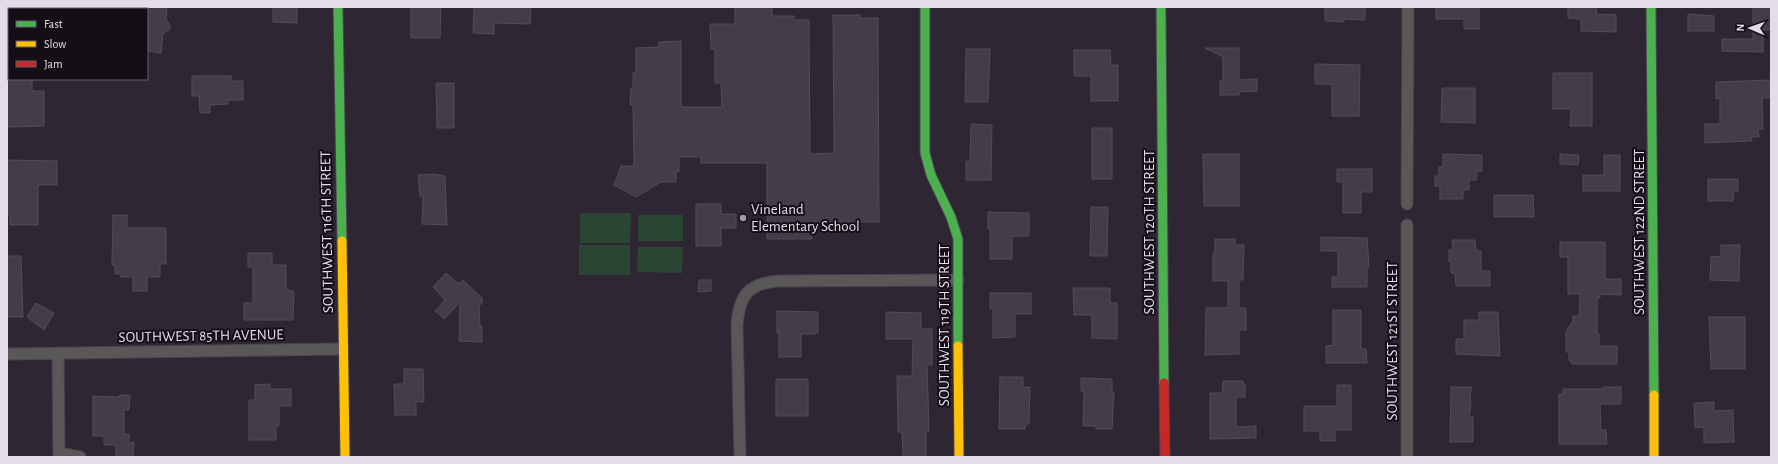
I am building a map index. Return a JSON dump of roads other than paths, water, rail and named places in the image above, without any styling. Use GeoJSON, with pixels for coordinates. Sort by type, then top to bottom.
{"type":"FeatureCollection","features":[{"type":"Feature","properties":{"kind":"street","name":"SOUTHWEST 116TH STREET"},"geometry":{"type":"LineString","coordinates":[[338,7],[345,457]]}},
{"type":"Feature","properties":{"kind":"street","name":"SOUTHWEST 119TH STREET"},"geometry":{"type":"LineString","coordinates":[[925,7],[925,153],[928,171],[952,217],[958,243],[959,457]]}},
{"type":"Feature","properties":{"kind":"street","name":"SOUTHWEST 120TH STREET"},"geometry":{"type":"LineString","coordinates":[[1161,7],[1165,457]]}},
{"type":"Feature","properties":{"kind":"street"},"geometry":{"type":"LineString","coordinates":[[1407,204],[1408,7]]}},
{"type":"Feature","properties":{"kind":"street","name":"SOUTHWEST 122ND STREET"},"geometry":{"type":"LineString","coordinates":[[1651,7],[1654,457]]}},
{"type":"Feature","properties":{"kind":"street","name":"SOUTHWEST 121ST STREET"},"geometry":{"type":"LineString","coordinates":[[1407,225],[1407,457]]}},
{"type":"Feature","properties":{"kind":"street"},"geometry":{"type":"LineString","coordinates":[[740,457],[737,325],[739,308],[744,295],[755,286],[771,282],[958,280]]}},
{"type":"Feature","properties":{"kind":"street","name":"SOUTHWEST 85TH AVENUE"},"geometry":{"type":"LineString","coordinates":[[7,354],[343,349]]}},
{"type":"Feature","properties":{"kind":"street"},"geometry":{"type":"LineString","coordinates":[[58,353],[59,455],[80,457]]}},
{"type":"Feature","properties":{"kind":"place","name":"Vineland Elementary School"},"geometry":{"type":"Point","coordinates":[743,218]}}]}
